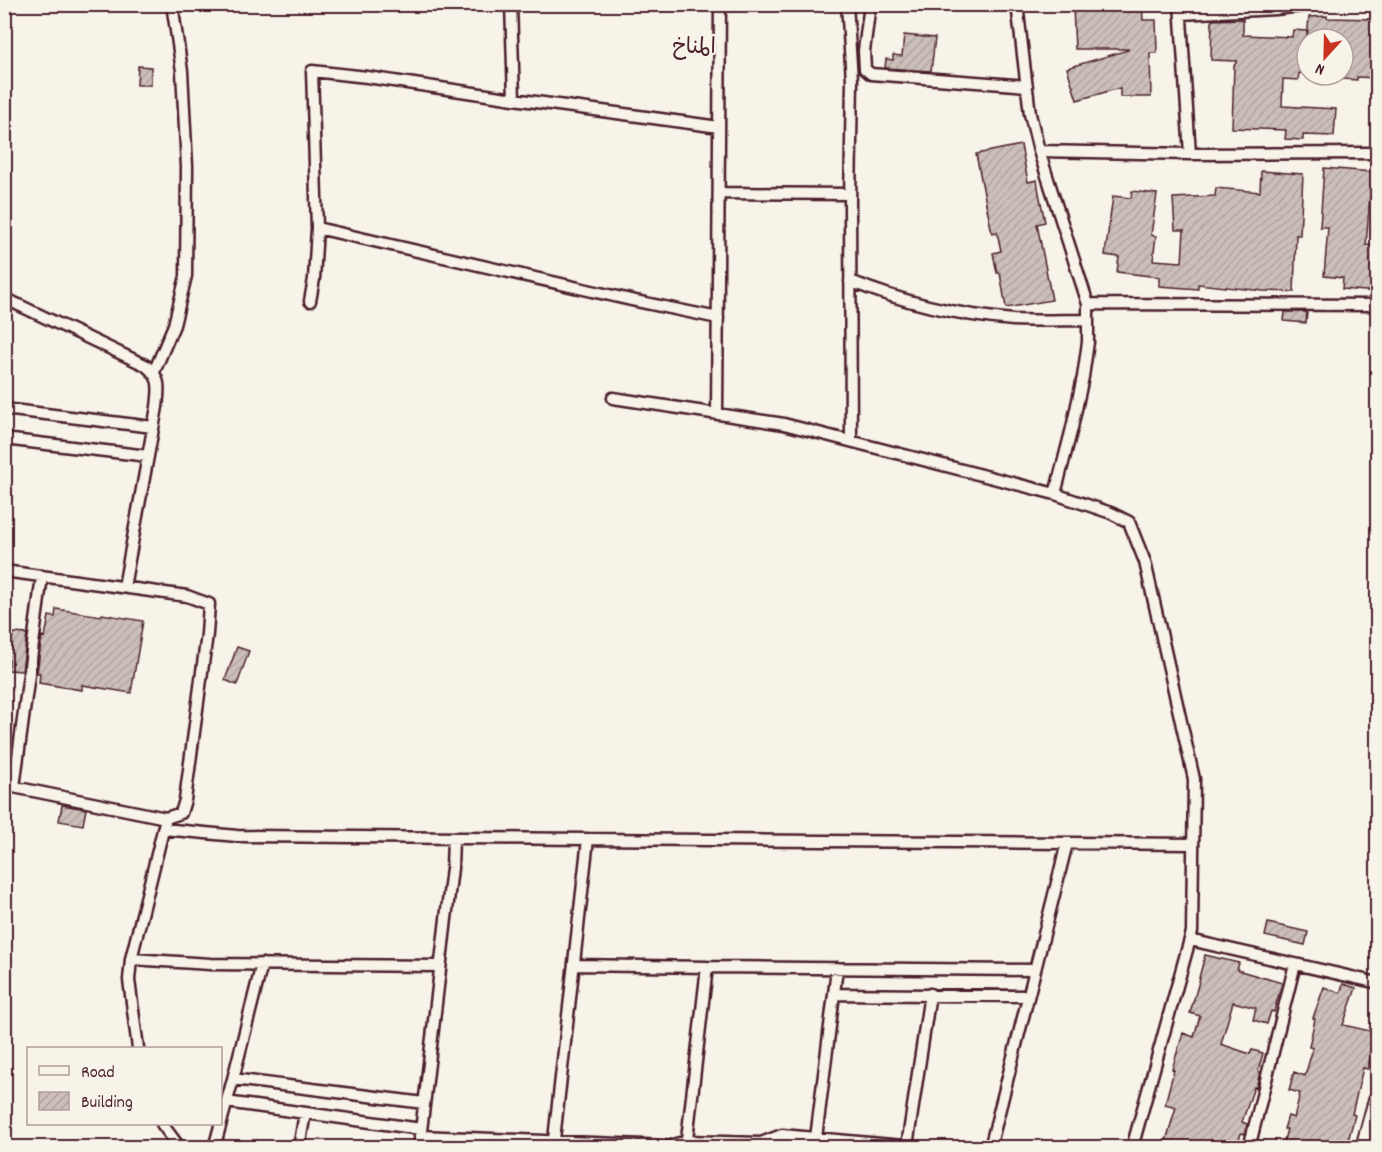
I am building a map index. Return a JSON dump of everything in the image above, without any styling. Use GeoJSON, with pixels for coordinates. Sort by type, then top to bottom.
{"type":"FeatureCollection","features":[{"type":"Feature","properties":{"kind":"main road"},"geometry":{"type":"LineString","coordinates":[[1365,1148],[1377,1100]]}},
{"type":"Feature","properties":{"kind":"street"},"geometry":{"type":"LineString","coordinates":[[154,372],[174,325],[186,276],[187,166],[182,71],[172,4]]}},
{"type":"Feature","properties":{"kind":"street"},"geometry":{"type":"LineString","coordinates":[[511,4],[514,99]]}},
{"type":"Feature","properties":{"kind":"street"},"geometry":{"type":"LineString","coordinates":[[717,414],[720,4]]}},
{"type":"Feature","properties":{"kind":"street"},"geometry":{"type":"LineString","coordinates":[[847,4],[852,80],[851,441]]}},
{"type":"Feature","properties":{"kind":"street"},"geometry":{"type":"LineString","coordinates":[[870,4],[864,51],[866,69],[871,75],[1027,86]]}},
{"type":"Feature","properties":{"kind":"street"},"geometry":{"type":"LineString","coordinates":[[1017,4],[1030,114],[1039,151],[1088,304],[1088,342],[1083,377],[1055,494]]}},
{"type":"Feature","properties":{"kind":"street"},"geometry":{"type":"LineString","coordinates":[[1190,154],[1180,9],[1276,9],[1318,4]]}},
{"type":"Feature","properties":{"kind":"street"},"geometry":{"type":"LineString","coordinates":[[310,301],[314,279],[317,228],[312,71],[719,127]]}},
{"type":"Feature","properties":{"kind":"street"},"geometry":{"type":"LineString","coordinates":[[1039,151],[1190,154],[1377,153]]}},
{"type":"Feature","properties":{"kind":"street"},"geometry":{"type":"LineString","coordinates":[[719,194],[850,194]]}},
{"type":"Feature","properties":{"kind":"street"},"geometry":{"type":"LineString","coordinates":[[317,228],[718,318]]}},
{"type":"Feature","properties":{"kind":"street"},"geometry":{"type":"LineString","coordinates":[[850,281],[880,293],[953,312],[1014,320],[1088,320]]}},
{"type":"Feature","properties":{"kind":"street"},"geometry":{"type":"LineString","coordinates":[[4,298],[144,365],[154,372],[159,387],[124,587]]}},
{"type":"Feature","properties":{"kind":"street"},"geometry":{"type":"LineString","coordinates":[[1088,304],[1377,305]]}},
{"type":"Feature","properties":{"kind":"street"},"geometry":{"type":"LineString","coordinates":[[613,398],[784,424],[1055,494],[1111,513],[1129,522],[1145,562],[1194,779],[1192,932],[1132,1148]]}},
{"type":"Feature","properties":{"kind":"street"},"geometry":{"type":"LineString","coordinates":[[4,409],[153,428]]}},
{"type":"Feature","properties":{"kind":"street"},"geometry":{"type":"LineString","coordinates":[[4,440],[148,456]]}},
{"type":"Feature","properties":{"kind":"street"},"geometry":{"type":"LineString","coordinates":[[4,571],[187,596],[209,604],[185,800],[181,813],[164,823],[131,959],[129,980],[138,1047]]}},
{"type":"Feature","properties":{"kind":"street"},"geometry":{"type":"LineString","coordinates":[[42,576],[9,786],[164,823],[237,836],[1193,844]]}},
{"type":"Feature","properties":{"kind":"street"},"geometry":{"type":"LineString","coordinates":[[420,1138],[452,868],[453,838]]}},
{"type":"Feature","properties":{"kind":"street"},"geometry":{"type":"LineString","coordinates":[[553,1145],[588,839]]}},
{"type":"Feature","properties":{"kind":"street"},"geometry":{"type":"LineString","coordinates":[[990,1148],[1067,843]]}},
{"type":"Feature","properties":{"kind":"street"},"geometry":{"type":"LineString","coordinates":[[1190,940],[1377,983]]}},
{"type":"Feature","properties":{"kind":"street"},"geometry":{"type":"LineString","coordinates":[[131,959],[210,964],[440,966]]}},
{"type":"Feature","properties":{"kind":"street"},"geometry":{"type":"LineString","coordinates":[[222,1117],[262,964]]}},
{"type":"Feature","properties":{"kind":"street"},"geometry":{"type":"LineString","coordinates":[[1249,1148],[1295,964]]}},
{"type":"Feature","properties":{"kind":"street"},"geometry":{"type":"LineString","coordinates":[[574,965],[1035,970]]}},
{"type":"Feature","properties":{"kind":"street"},"geometry":{"type":"LineString","coordinates":[[687,1144],[707,967]]}},
{"type":"Feature","properties":{"kind":"street"},"geometry":{"type":"LineString","coordinates":[[816,1138],[837,969]]}},
{"type":"Feature","properties":{"kind":"street"},"geometry":{"type":"LineString","coordinates":[[834,994],[1028,996]]}},
{"type":"Feature","properties":{"kind":"street"},"geometry":{"type":"LineString","coordinates":[[907,1146],[930,994]]}},
{"type":"Feature","properties":{"kind":"street"},"geometry":{"type":"LineString","coordinates":[[232,1079],[424,1103]]}},
{"type":"Feature","properties":{"kind":"street"},"geometry":{"type":"LineString","coordinates":[[226,1102],[305,1113],[420,1138],[553,1145],[669,1146],[761,1143],[782,1135],[925,1148]]}},
{"type":"Feature","properties":{"kind":"street"},"geometry":{"type":"LineString","coordinates":[[299,1148],[305,1113]]}},
{"type":"Feature","properties":{"kind":"street"},"geometry":{"type":"LineString","coordinates":[[163,1125],[180,1148]]}},
{"type":"Feature","properties":{"kind":"street"},"geometry":{"type":"LineString","coordinates":[[214,1148],[220,1125]]}},
{"type":"Feature","properties":{"kind":"building"},"geometry":{"type":"Polygon","coordinates":[[[1105,4],[1142,4],[1143,20],[1156,20],[1157,53],[1150,53],[1151,97],[1120,97],[1120,88],[1077,100],[1067,68],[1128,50],[1075,49],[1073,7],[1105,6],[1105,4]]]}},
{"type":"Feature","properties":{"kind":"building"},"geometry":{"type":"Polygon","coordinates":[[[1309,17],[1377,19],[1377,78],[1357,77],[1355,80],[1355,27],[1308,27],[1309,17]]]}},
{"type":"Feature","properties":{"kind":"building"},"geometry":{"type":"Polygon","coordinates":[[[1243,19],[1243,35],[1292,37],[1293,30],[1295,30],[1295,80],[1283,79],[1282,106],[1336,109],[1334,136],[1303,135],[1303,140],[1285,139],[1286,130],[1232,128],[1234,66],[1237,61],[1211,60],[1212,20],[1243,19]]]}},
{"type":"Feature","properties":{"kind":"building"},"geometry":{"type":"Polygon","coordinates":[[[904,35],[935,38],[931,71],[885,68],[886,59],[893,60],[893,55],[902,56],[904,35]]]}},
{"type":"Feature","properties":{"kind":"building"},"geometry":{"type":"Polygon","coordinates":[[[138,66],[151,67],[151,85],[137,85],[138,66]]]}},
{"type":"Feature","properties":{"kind":"building"},"geometry":{"type":"Polygon","coordinates":[[[1021,145],[1028,182],[1037,180],[1045,222],[1037,224],[1052,300],[1006,308],[1000,273],[997,273],[993,253],[1001,251],[997,232],[992,233],[976,154],[1021,145]]]}},
{"type":"Feature","properties":{"kind":"building"},"geometry":{"type":"Polygon","coordinates":[[[1324,168],[1372,172],[1366,245],[1377,246],[1377,292],[1342,289],[1343,278],[1324,276],[1328,227],[1320,227],[1324,168]]]}},
{"type":"Feature","properties":{"kind":"building"},"geometry":{"type":"Polygon","coordinates":[[[1261,171],[1303,174],[1300,235],[1296,235],[1294,292],[1198,284],[1198,289],[1159,286],[1159,277],[1117,272],[1119,257],[1105,255],[1113,196],[1131,198],[1132,191],[1157,194],[1151,235],[1156,236],[1153,260],[1182,262],[1184,230],[1175,230],[1173,198],[1215,196],[1216,188],[1260,192],[1261,171]]]}},
{"type":"Feature","properties":{"kind":"building"},"geometry":{"type":"Polygon","coordinates":[[[1285,312],[1307,312],[1306,323],[1284,321],[1285,312]]]}},
{"type":"Feature","properties":{"kind":"building"},"geometry":{"type":"Polygon","coordinates":[[[56,609],[143,621],[131,693],[82,685],[82,690],[39,683],[40,673],[37,673],[42,636],[45,637],[49,616],[55,617],[56,609]]]}},
{"type":"Feature","properties":{"kind":"building"},"geometry":{"type":"Polygon","coordinates":[[[13,633],[27,634],[22,671],[8,670],[9,660],[4,659],[4,647],[11,648],[13,633]]]}},
{"type":"Feature","properties":{"kind":"building"},"geometry":{"type":"Polygon","coordinates":[[[237,647],[249,651],[237,685],[225,680],[237,647]]]}},
{"type":"Feature","properties":{"kind":"building"},"geometry":{"type":"Polygon","coordinates":[[[62,805],[86,809],[83,825],[59,821],[62,805]]]}},
{"type":"Feature","properties":{"kind":"building"},"geometry":{"type":"Polygon","coordinates":[[[1268,923],[1308,932],[1305,945],[1265,936],[1268,923]]]}},
{"type":"Feature","properties":{"kind":"building"},"geometry":{"type":"Polygon","coordinates":[[[1205,955],[1239,963],[1237,970],[1282,983],[1274,1012],[1271,1011],[1267,1024],[1253,1020],[1256,1008],[1233,1002],[1221,1044],[1250,1054],[1252,1050],[1263,1053],[1256,1088],[1254,1087],[1242,1122],[1247,1124],[1245,1134],[1241,1133],[1237,1148],[1203,1148],[1181,1142],[1180,1145],[1166,1141],[1176,1107],[1165,1104],[1174,1070],[1172,1069],[1183,1033],[1194,1037],[1200,1016],[1190,1013],[1205,955]]]}},
{"type":"Feature","properties":{"kind":"building"},"geometry":{"type":"Polygon","coordinates":[[[1343,984],[1356,988],[1343,1025],[1375,1032],[1368,1069],[1363,1068],[1352,1114],[1355,1115],[1346,1148],[1282,1148],[1288,1116],[1294,1118],[1300,1093],[1289,1090],[1294,1072],[1305,1076],[1313,1048],[1309,1047],[1315,1019],[1313,1018],[1324,987],[1340,993],[1343,984]]]}},
{"type":"Feature","properties":{"kind":"district","name":"المناخ"},"geometry":{"type":"Point","coordinates":[694,48]}}]}
